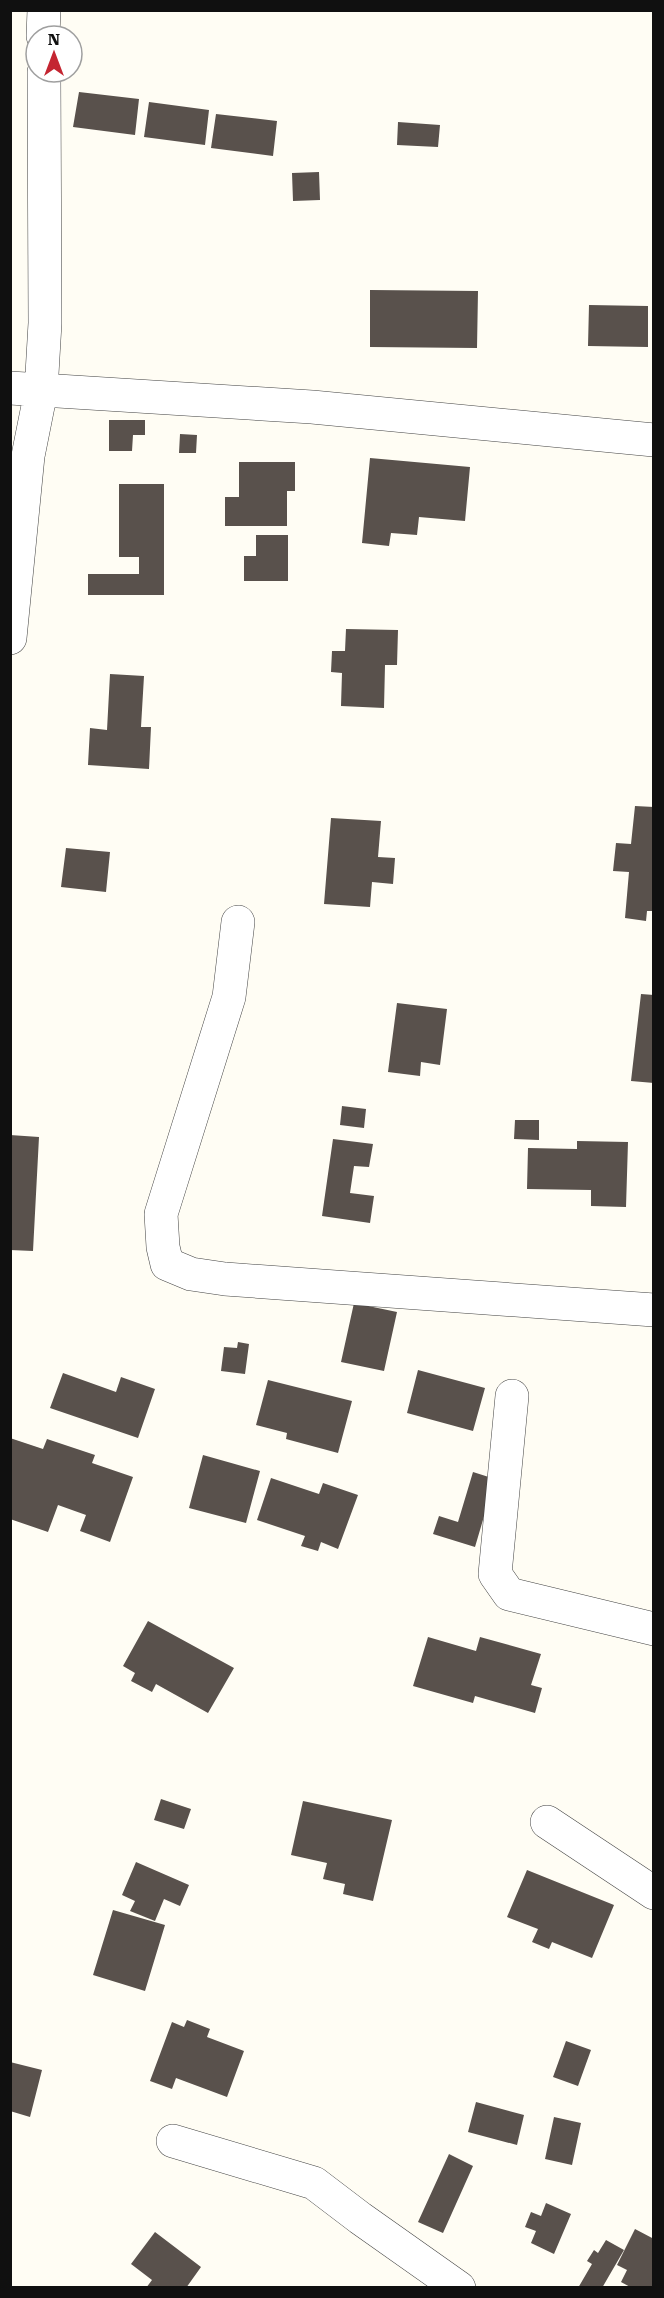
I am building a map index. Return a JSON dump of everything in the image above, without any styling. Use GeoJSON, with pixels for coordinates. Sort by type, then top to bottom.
{"type":"FeatureCollection","features":[{"type":"Feature","properties":{"kind":"street"},"geometry":{"type":"LineString","coordinates":[[10,638],[28,456],[26,390],[45,323],[44,84]]}},
{"type":"Feature","properties":{"kind":"street"},"geometry":{"type":"LineString","coordinates":[[26,390],[312,407],[654,440]]}},
{"type":"Feature","properties":{"kind":"street"},"geometry":{"type":"LineString","coordinates":[[238,922],[229,997],[161,1214],[163,1247],[167,1264],[191,1274],[225,1280],[654,1310]]}},
{"type":"Feature","properties":{"kind":"street"},"geometry":{"type":"LineString","coordinates":[[512,1396],[495,1574],[509,1594],[654,1629]]}},
{"type":"Feature","properties":{"kind":"street"},"geometry":{"type":"LineString","coordinates":[[548,1822],[654,1893]]}},
{"type":"Feature","properties":{"kind":"street"},"geometry":{"type":"LineString","coordinates":[[173,2141],[314,2183],[459,2288]]}},
{"type":"Feature","properties":{"kind":"building"},"geometry":{"type":"Polygon","coordinates":[[[79,92],[139,99],[135,135],[73,127],[79,92]]]}},
{"type":"Feature","properties":{"kind":"building"},"geometry":{"type":"Polygon","coordinates":[[[149,102],[209,110],[205,145],[144,137],[149,102]]]}},
{"type":"Feature","properties":{"kind":"building"},"geometry":{"type":"Polygon","coordinates":[[[216,114],[277,121],[273,156],[211,148],[216,114]]]}},
{"type":"Feature","properties":{"kind":"building"},"geometry":{"type":"Polygon","coordinates":[[[398,122],[440,125],[438,147],[397,145],[398,122]]]}},
{"type":"Feature","properties":{"kind":"building"},"geometry":{"type":"Polygon","coordinates":[[[319,172],[320,200],[293,201],[292,173],[319,172]]]}},
{"type":"Feature","properties":{"kind":"building"},"geometry":{"type":"Polygon","coordinates":[[[370,290],[478,291],[477,348],[370,347],[370,290]]]}},
{"type":"Feature","properties":{"kind":"building"},"geometry":{"type":"Polygon","coordinates":[[[589,305],[648,306],[648,347],[588,346],[589,305]]]}},
{"type":"Feature","properties":{"kind":"building"},"geometry":{"type":"Polygon","coordinates":[[[109,420],[145,420],[145,435],[133,435],[132,451],[109,451],[109,420]]]}},
{"type":"Feature","properties":{"kind":"building"},"geometry":{"type":"Polygon","coordinates":[[[180,434],[197,435],[196,453],[179,453],[180,434]]]}},
{"type":"Feature","properties":{"kind":"building"},"geometry":{"type":"Polygon","coordinates":[[[370,458],[470,467],[465,521],[419,517],[417,535],[391,533],[389,546],[362,543],[370,458]]]}},
{"type":"Feature","properties":{"kind":"building"},"geometry":{"type":"Polygon","coordinates":[[[239,462],[295,462],[295,491],[287,491],[287,526],[225,526],[225,497],[239,497],[239,462]]]}},
{"type":"Feature","properties":{"kind":"building"},"geometry":{"type":"Polygon","coordinates":[[[119,484],[164,484],[164,595],[88,595],[88,574],[139,574],[139,557],[119,557],[119,484]]]}},
{"type":"Feature","properties":{"kind":"building"},"geometry":{"type":"Polygon","coordinates":[[[256,535],[288,535],[288,581],[244,581],[244,556],[256,556],[256,535]]]}},
{"type":"Feature","properties":{"kind":"building"},"geometry":{"type":"Polygon","coordinates":[[[346,629],[398,630],[397,665],[385,665],[384,708],[341,706],[342,673],[331,672],[332,651],[345,651],[346,629]]]}},
{"type":"Feature","properties":{"kind":"building"},"geometry":{"type":"Polygon","coordinates":[[[110,674],[144,676],[141,727],[151,727],[149,769],[88,765],[90,728],[107,730],[110,674]]]}},
{"type":"Feature","properties":{"kind":"building"},"geometry":{"type":"Polygon","coordinates":[[[635,806],[654,807],[654,911],[647,911],[646,921],[625,918],[629,872],[613,871],[616,843],[631,844],[635,806]]]}},
{"type":"Feature","properties":{"kind":"building"},"geometry":{"type":"Polygon","coordinates":[[[331,818],[381,821],[378,857],[395,858],[393,884],[372,882],[370,907],[324,904],[331,818]]]}},
{"type":"Feature","properties":{"kind":"building"},"geometry":{"type":"Polygon","coordinates":[[[66,848],[110,852],[106,892],[61,887],[66,848]]]}},
{"type":"Feature","properties":{"kind":"building"},"geometry":{"type":"Polygon","coordinates":[[[641,994],[654,995],[654,1083],[631,1081],[641,994]]]}},
{"type":"Feature","properties":{"kind":"building"},"geometry":{"type":"Polygon","coordinates":[[[397,1003],[447,1009],[440,1065],[421,1062],[420,1076],[388,1072],[397,1003]]]}},
{"type":"Feature","properties":{"kind":"building"},"geometry":{"type":"Polygon","coordinates":[[[342,1106],[366,1109],[364,1128],[340,1125],[342,1106]]]}},
{"type":"Feature","properties":{"kind":"building"},"geometry":{"type":"Polygon","coordinates":[[[515,1120],[539,1120],[539,1140],[514,1139],[515,1120]]]}},
{"type":"Feature","properties":{"kind":"building"},"geometry":{"type":"Polygon","coordinates":[[[10,1135],[39,1137],[33,1251],[10,1250],[10,1135]]]}},
{"type":"Feature","properties":{"kind":"building"},"geometry":{"type":"Polygon","coordinates":[[[333,1139],[373,1144],[369,1167],[354,1166],[350,1193],[374,1196],[370,1223],[322,1216],[333,1139]]]}},
{"type":"Feature","properties":{"kind":"building"},"geometry":{"type":"Polygon","coordinates":[[[577,1141],[628,1142],[626,1207],[591,1206],[591,1190],[527,1189],[528,1148],[577,1149],[577,1141]]]}},
{"type":"Feature","properties":{"kind":"building"},"geometry":{"type":"Polygon","coordinates":[[[354,1303],[397,1312],[384,1371],[341,1362],[354,1303]]]}},
{"type":"Feature","properties":{"kind":"building"},"geometry":{"type":"Polygon","coordinates":[[[238,1342],[249,1344],[245,1374],[221,1371],[224,1347],[237,1348],[238,1342]]]}},
{"type":"Feature","properties":{"kind":"building"},"geometry":{"type":"Polygon","coordinates":[[[418,1370],[485,1388],[473,1431],[407,1413],[418,1370]]]}},
{"type":"Feature","properties":{"kind":"building"},"geometry":{"type":"Polygon","coordinates":[[[63,1373],[116,1392],[121,1377],[155,1389],[138,1438],[50,1408],[63,1373]]]}},
{"type":"Feature","properties":{"kind":"building"},"geometry":{"type":"Polygon","coordinates":[[[268,1380],[352,1401],[338,1453],[286,1439],[287,1433],[256,1425],[268,1380]]]}},
{"type":"Feature","properties":{"kind":"building"},"geometry":{"type":"Polygon","coordinates":[[[10,1438],[43,1449],[47,1439],[95,1455],[92,1463],[133,1477],[110,1542],[80,1531],[86,1515],[58,1505],[48,1532],[10,1519],[10,1438]]]}},
{"type":"Feature","properties":{"kind":"building"},"geometry":{"type":"Polygon","coordinates":[[[203,1455],[260,1471],[246,1523],[189,1508],[203,1455]]]}},
{"type":"Feature","properties":{"kind":"building"},"geometry":{"type":"Polygon","coordinates":[[[473,1472],[495,1479],[475,1547],[433,1534],[439,1516],[458,1522],[473,1472]]]}},
{"type":"Feature","properties":{"kind":"building"},"geometry":{"type":"Polygon","coordinates":[[[271,1478],[319,1494],[323,1483],[358,1495],[338,1549],[321,1542],[318,1551],[301,1546],[305,1536],[257,1520],[271,1478]]]}},
{"type":"Feature","properties":{"kind":"building"},"geometry":{"type":"Polygon","coordinates":[[[148,1621],[234,1668],[208,1713],[156,1684],[152,1692],[131,1681],[135,1673],[123,1666],[148,1621]]]}},
{"type":"Feature","properties":{"kind":"building"},"geometry":{"type":"Polygon","coordinates":[[[428,1637],[476,1651],[480,1637],[541,1654],[531,1685],[542,1688],[535,1713],[475,1696],[473,1703],[413,1686],[428,1637]]]}},
{"type":"Feature","properties":{"kind":"building"},"geometry":{"type":"Polygon","coordinates":[[[161,1799],[191,1809],[184,1829],[154,1820],[161,1799]]]}},
{"type":"Feature","properties":{"kind":"building"},"geometry":{"type":"Polygon","coordinates":[[[303,1801],[392,1820],[373,1901],[343,1894],[345,1884],[323,1879],[327,1863],[291,1855],[303,1801]]]}},
{"type":"Feature","properties":{"kind":"building"},"geometry":{"type":"Polygon","coordinates":[[[136,1862],[189,1885],[180,1906],[164,1899],[155,1921],[130,1911],[135,1901],[122,1895],[136,1862]]]}},
{"type":"Feature","properties":{"kind":"building"},"geometry":{"type":"Polygon","coordinates":[[[527,1870],[614,1905],[592,1958],[552,1942],[549,1949],[532,1942],[538,1929],[507,1917],[527,1870]]]}},
{"type":"Feature","properties":{"kind":"building"},"geometry":{"type":"Polygon","coordinates":[[[113,1910],[165,1925],[145,1991],[93,1975],[113,1910]]]}},
{"type":"Feature","properties":{"kind":"building"},"geometry":{"type":"Polygon","coordinates":[[[187,2020],[210,2029],[207,2037],[244,2051],[227,2097],[176,2078],[172,2089],[150,2081],[172,2022],[184,2027],[187,2020]]]}},
{"type":"Feature","properties":{"kind":"building"},"geometry":{"type":"Polygon","coordinates":[[[566,2041],[591,2050],[578,2086],[553,2077],[566,2041]]]}},
{"type":"Feature","properties":{"kind":"building"},"geometry":{"type":"Polygon","coordinates":[[[10,2062],[42,2070],[30,2117],[10,2111],[10,2062]]]}},
{"type":"Feature","properties":{"kind":"building"},"geometry":{"type":"Polygon","coordinates":[[[476,2102],[524,2115],[517,2145],[468,2132],[476,2102]]]}},
{"type":"Feature","properties":{"kind":"building"},"geometry":{"type":"Polygon","coordinates":[[[554,2117],[581,2123],[572,2165],[545,2159],[554,2117]]]}},
{"type":"Feature","properties":{"kind":"building"},"geometry":{"type":"Polygon","coordinates":[[[449,2154],[473,2166],[443,2233],[418,2222],[449,2154]]]}},
{"type":"Feature","properties":{"kind":"building"},"geometry":{"type":"Polygon","coordinates":[[[546,2203],[571,2214],[554,2254],[531,2243],[536,2231],[525,2227],[531,2212],[541,2216],[546,2203]]]}},
{"type":"Feature","properties":{"kind":"building"},"geometry":{"type":"Polygon","coordinates":[[[635,2229],[654,2239],[654,2283],[651,2288],[632,2288],[621,2282],[627,2270],[617,2265],[635,2229]]]}},
{"type":"Feature","properties":{"kind":"building"},"geometry":{"type":"Polygon","coordinates":[[[155,2232],[201,2267],[186,2288],[146,2288],[152,2280],[131,2264],[155,2232]]]}},
{"type":"Feature","properties":{"kind":"building"},"geometry":{"type":"Polygon","coordinates":[[[606,2240],[624,2250],[602,2288],[578,2288],[592,2264],[587,2261],[594,2250],[598,2253],[606,2240]]]}}]}
